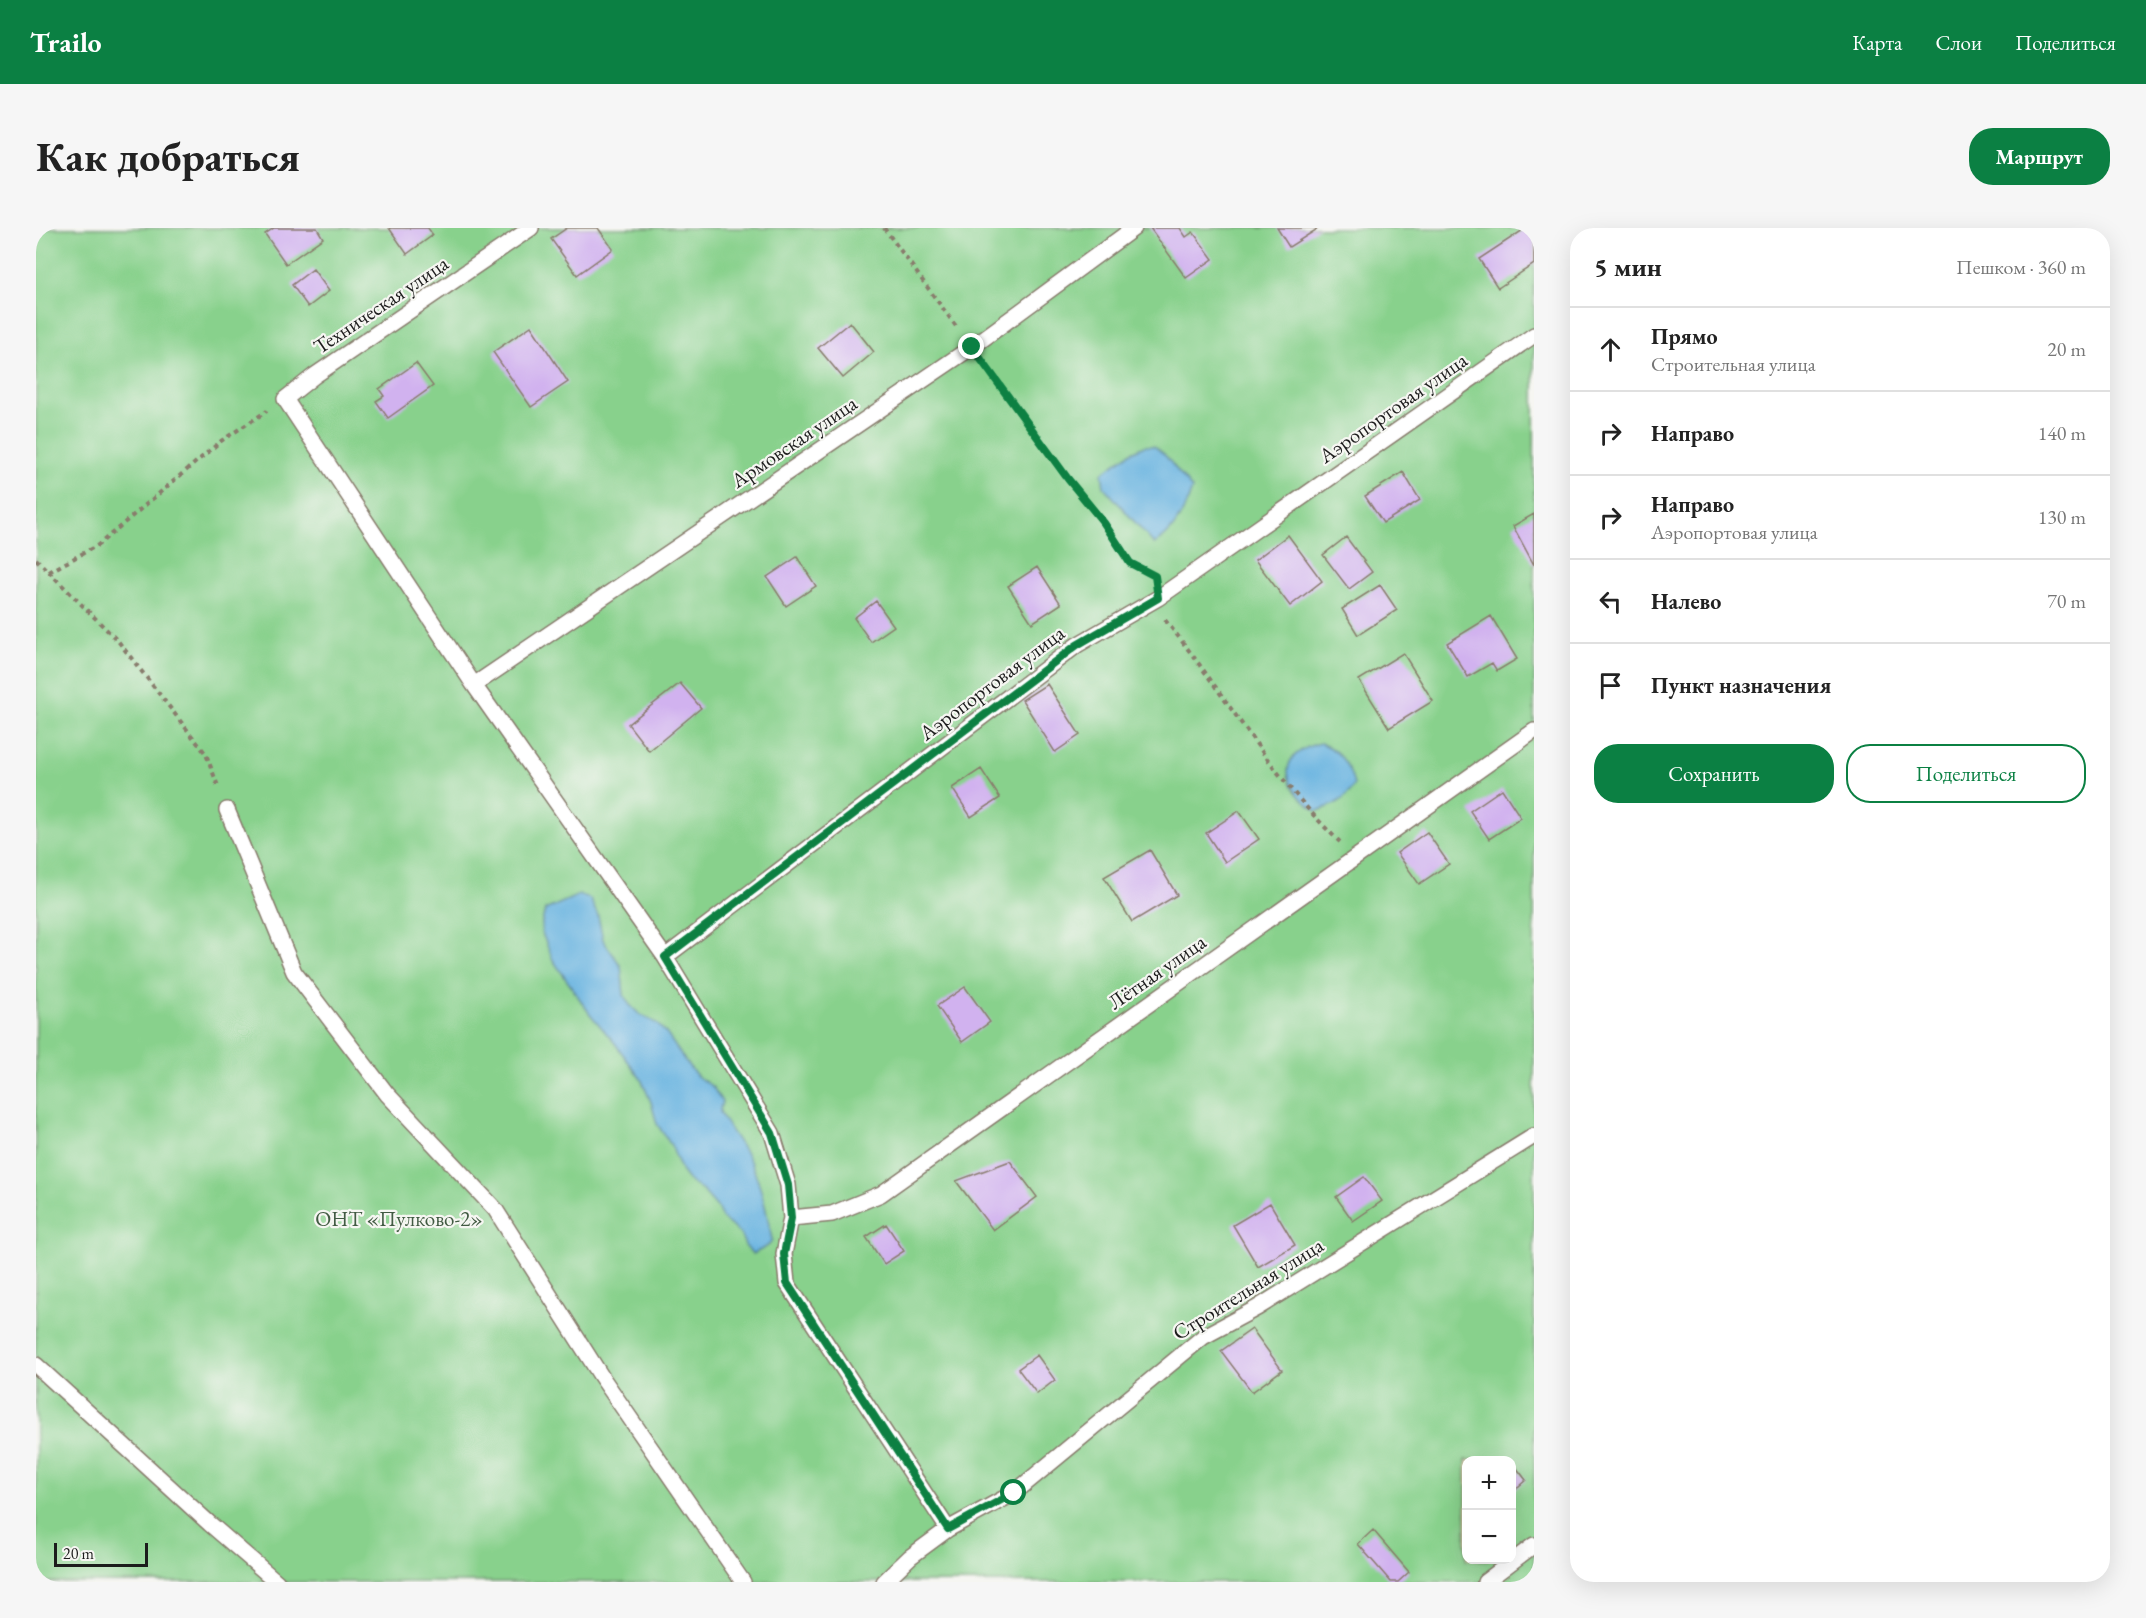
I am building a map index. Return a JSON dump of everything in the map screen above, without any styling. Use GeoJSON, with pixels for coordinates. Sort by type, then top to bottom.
{"type":"FeatureCollection","features":[{"type":"Feature","properties":{"kind":"lane","name":"Техническая улица"},"geometry":{"type":"LineString","coordinates":[[285,399],[314,376],[531,228]]}},
{"type":"Feature","properties":{"kind":"lane","name":"Армовская улица"},"geometry":{"type":"LineString","coordinates":[[474,685],[972,347],[1134,228]]}},
{"type":"Feature","properties":{"kind":"lane","name":"Аэропортовая улица"},"geometry":{"type":"LineString","coordinates":[[665,957],[1077,645],[1158,598],[1534,335]]}},
{"type":"Feature","properties":{"kind":"lane"},"geometry":{"type":"LineString","coordinates":[[285,399],[474,685],[665,957],[772,1133],[788,1185],[791,1218],[784,1254],[787,1283],[948,1529]]}},
{"type":"Feature","properties":{"kind":"lane","name":"Лётная улица"},"geometry":{"type":"LineString","coordinates":[[791,1218],[832,1214],[881,1194],[1534,731]]}},
{"type":"Feature","properties":{"kind":"lane"},"geometry":{"type":"LineString","coordinates":[[227,810],[294,972],[387,1094],[495,1209],[601,1376],[743,1582]]}},
{"type":"Feature","properties":{"kind":"lane","name":"Строительная улица"},"geometry":{"type":"LineString","coordinates":[[884,1582],[910,1557],[948,1529],[1014,1493],[1203,1337],[1257,1308],[1534,1136]]}},
{"type":"Feature","properties":{"kind":"lane"},"geometry":{"type":"LineString","coordinates":[[36,1365],[277,1582]]}},
{"type":"Feature","properties":{"kind":"lane"},"geometry":{"type":"LineString","coordinates":[[1485,1582],[1534,1545]]}},
{"type":"Feature","properties":{"kind":"path"},"geometry":{"type":"LineString","coordinates":[[884,228],[1068,479],[1104,523],[1130,563],[1155,576],[1161,615],[1185,644],[1273,767],[1308,810],[1356,857]]}},
{"type":"Feature","properties":{"kind":"path"},"geometry":{"type":"LineString","coordinates":[[49,572],[98,545],[221,441],[285,399]]}},
{"type":"Feature","properties":{"kind":"path"},"geometry":{"type":"LineString","coordinates":[[36,560],[118,641],[206,754],[227,810]]}},
{"type":"Feature","properties":{"kind":"green space","name":"ОНТ «Пулково-2»"},"geometry":{"type":"Polygon","coordinates":[[[36,228],[1534,228],[1534,1582],[36,1582],[36,228]]]}},
{"type":"Feature","properties":{"kind":"water"},"geometry":{"type":"Polygon","coordinates":[[[1144,446],[1154,446],[1164,454],[1192,489],[1173,528],[1154,544],[1104,487],[1102,473],[1144,446]]]}},
{"type":"Feature","properties":{"kind":"water"},"geometry":{"type":"Polygon","coordinates":[[[1320,743],[1343,759],[1354,785],[1338,802],[1317,811],[1297,793],[1288,774],[1289,764],[1295,756],[1320,743]]]}},
{"type":"Feature","properties":{"kind":"water"},"geometry":{"type":"Polygon","coordinates":[[[579,895],[590,899],[598,916],[603,940],[621,966],[624,995],[629,1004],[666,1033],[688,1065],[698,1077],[713,1087],[722,1102],[721,1115],[751,1163],[768,1220],[772,1240],[768,1246],[753,1254],[746,1247],[740,1234],[722,1218],[717,1207],[682,1172],[671,1145],[657,1124],[641,1079],[590,1014],[553,960],[542,933],[545,910],[579,895]]]}},
{"type":"Feature","properties":{"kind":"building"},"geometry":{"type":"Polygon","coordinates":[[[274,228],[317,228],[323,238],[286,264],[265,234],[274,228]]]}},
{"type":"Feature","properties":{"kind":"building"},"geometry":{"type":"Polygon","coordinates":[[[389,228],[428,228],[433,235],[407,254],[389,228]]]}},
{"type":"Feature","properties":{"kind":"building"},"geometry":{"type":"Polygon","coordinates":[[[567,228],[598,228],[613,249],[577,275],[551,239],[567,228]]]}},
{"type":"Feature","properties":{"kind":"building"},"geometry":{"type":"Polygon","coordinates":[[[1150,228],[1180,228],[1186,237],[1193,232],[1213,259],[1186,278],[1150,228]]]}},
{"type":"Feature","properties":{"kind":"building"},"geometry":{"type":"Polygon","coordinates":[[[1277,228],[1319,228],[1289,247],[1277,228]]]}},
{"type":"Feature","properties":{"kind":"building"},"geometry":{"type":"Polygon","coordinates":[[[1526,228],[1534,228],[1534,264],[1498,288],[1479,259],[1526,228]]]}},
{"type":"Feature","properties":{"kind":"building"},"geometry":{"type":"Polygon","coordinates":[[[313,269],[329,291],[308,307],[292,285],[313,269]]]}},
{"type":"Feature","properties":{"kind":"building"},"geometry":{"type":"Polygon","coordinates":[[[850,322],[874,352],[843,378],[818,348],[850,322]]]}},
{"type":"Feature","properties":{"kind":"building"},"geometry":{"type":"Polygon","coordinates":[[[531,326],[568,382],[531,407],[493,352],[531,326]]]}},
{"type":"Feature","properties":{"kind":"building"},"geometry":{"type":"Polygon","coordinates":[[[416,363],[433,386],[388,418],[376,401],[384,396],[379,389],[416,363]]]}},
{"type":"Feature","properties":{"kind":"building"},"geometry":{"type":"Polygon","coordinates":[[[1403,472],[1420,500],[1383,523],[1365,496],[1403,472]]]}},
{"type":"Feature","properties":{"kind":"building"},"geometry":{"type":"Polygon","coordinates":[[[1534,514],[1534,565],[1513,526],[1534,514]]]}},
{"type":"Feature","properties":{"kind":"building"},"geometry":{"type":"Polygon","coordinates":[[[1288,535],[1322,581],[1290,606],[1255,560],[1288,535]]]}},
{"type":"Feature","properties":{"kind":"building"},"geometry":{"type":"Polygon","coordinates":[[[1346,537],[1372,572],[1349,589],[1323,555],[1346,537]]]}},
{"type":"Feature","properties":{"kind":"building"},"geometry":{"type":"Polygon","coordinates":[[[797,557],[816,586],[786,606],[767,577],[797,557]]]}},
{"type":"Feature","properties":{"kind":"building"},"geometry":{"type":"Polygon","coordinates":[[[1037,567],[1061,604],[1032,623],[1008,586],[1037,567]]]}},
{"type":"Feature","properties":{"kind":"building"},"geometry":{"type":"Polygon","coordinates":[[[1380,585],[1397,610],[1358,635],[1342,609],[1380,585]]]}},
{"type":"Feature","properties":{"kind":"building"},"geometry":{"type":"Polygon","coordinates":[[[876,601],[894,626],[871,642],[854,618],[876,601]]]}},
{"type":"Feature","properties":{"kind":"building"},"geometry":{"type":"Polygon","coordinates":[[[1491,616],[1517,659],[1497,671],[1492,663],[1468,677],[1447,643],[1491,616]]]}},
{"type":"Feature","properties":{"kind":"building"},"geometry":{"type":"Polygon","coordinates":[[[1403,653],[1433,701],[1389,728],[1359,680],[1403,653]]]}},
{"type":"Feature","properties":{"kind":"building"},"geometry":{"type":"Polygon","coordinates":[[[680,683],[701,708],[649,751],[628,724],[680,683]]]}},
{"type":"Feature","properties":{"kind":"building"},"geometry":{"type":"Polygon","coordinates":[[[1047,684],[1080,735],[1055,752],[1022,700],[1047,684]]]}},
{"type":"Feature","properties":{"kind":"building"},"geometry":{"type":"Polygon","coordinates":[[[981,769],[1000,798],[971,817],[952,788],[981,769]]]}},
{"type":"Feature","properties":{"kind":"building"},"geometry":{"type":"Polygon","coordinates":[[[1502,789],[1521,818],[1489,839],[1470,811],[1502,789]]]}},
{"type":"Feature","properties":{"kind":"building"},"geometry":{"type":"Polygon","coordinates":[[[1239,811],[1259,839],[1225,862],[1206,833],[1239,811]]]}},
{"type":"Feature","properties":{"kind":"building"},"geometry":{"type":"Polygon","coordinates":[[[1427,832],[1449,864],[1419,884],[1397,853],[1427,832]]]}},
{"type":"Feature","properties":{"kind":"building"},"geometry":{"type":"Polygon","coordinates":[[[1150,850],[1177,895],[1132,922],[1104,877],[1150,850]]]}},
{"type":"Feature","properties":{"kind":"building"},"geometry":{"type":"Polygon","coordinates":[[[965,987],[990,1022],[962,1042],[937,1006],[965,987]]]}},
{"type":"Feature","properties":{"kind":"building"},"geometry":{"type":"Polygon","coordinates":[[[1010,1161],[1037,1197],[993,1230],[956,1181],[1010,1161]]]}},
{"type":"Feature","properties":{"kind":"building"},"geometry":{"type":"Polygon","coordinates":[[[1364,1177],[1382,1201],[1353,1221],[1336,1197],[1364,1177]]]}},
{"type":"Feature","properties":{"kind":"building"},"geometry":{"type":"Polygon","coordinates":[[[1270,1203],[1295,1245],[1258,1267],[1233,1225],[1270,1203]]]}},
{"type":"Feature","properties":{"kind":"building"},"geometry":{"type":"Polygon","coordinates":[[[886,1224],[904,1251],[884,1264],[866,1237],[886,1224]]]}},
{"type":"Feature","properties":{"kind":"building"},"geometry":{"type":"Polygon","coordinates":[[[1252,1329],[1282,1370],[1252,1392],[1221,1351],[1252,1329]]]}},
{"type":"Feature","properties":{"kind":"building"},"geometry":{"type":"Polygon","coordinates":[[[1037,1355],[1055,1380],[1037,1394],[1018,1369],[1037,1355]]]}},
{"type":"Feature","properties":{"kind":"building"},"geometry":{"type":"Polygon","coordinates":[[[1516,1467],[1526,1480],[1516,1489],[1516,1467]]]}},
{"type":"Feature","properties":{"kind":"building"},"geometry":{"type":"Polygon","coordinates":[[[1373,1530],[1409,1572],[1398,1582],[1391,1582],[1358,1544],[1373,1530]]]}},
{"type":"Feature","properties":{"kind":"route"},"geometry":{"type":"LineString","coordinates":[[972,347],[1068,479],[1104,523],[1130,563],[1155,576],[1158,598],[1077,645],[665,957],[772,1133],[788,1185],[791,1218],[784,1254],[787,1283],[948,1529],[1014,1493]]}}]}
